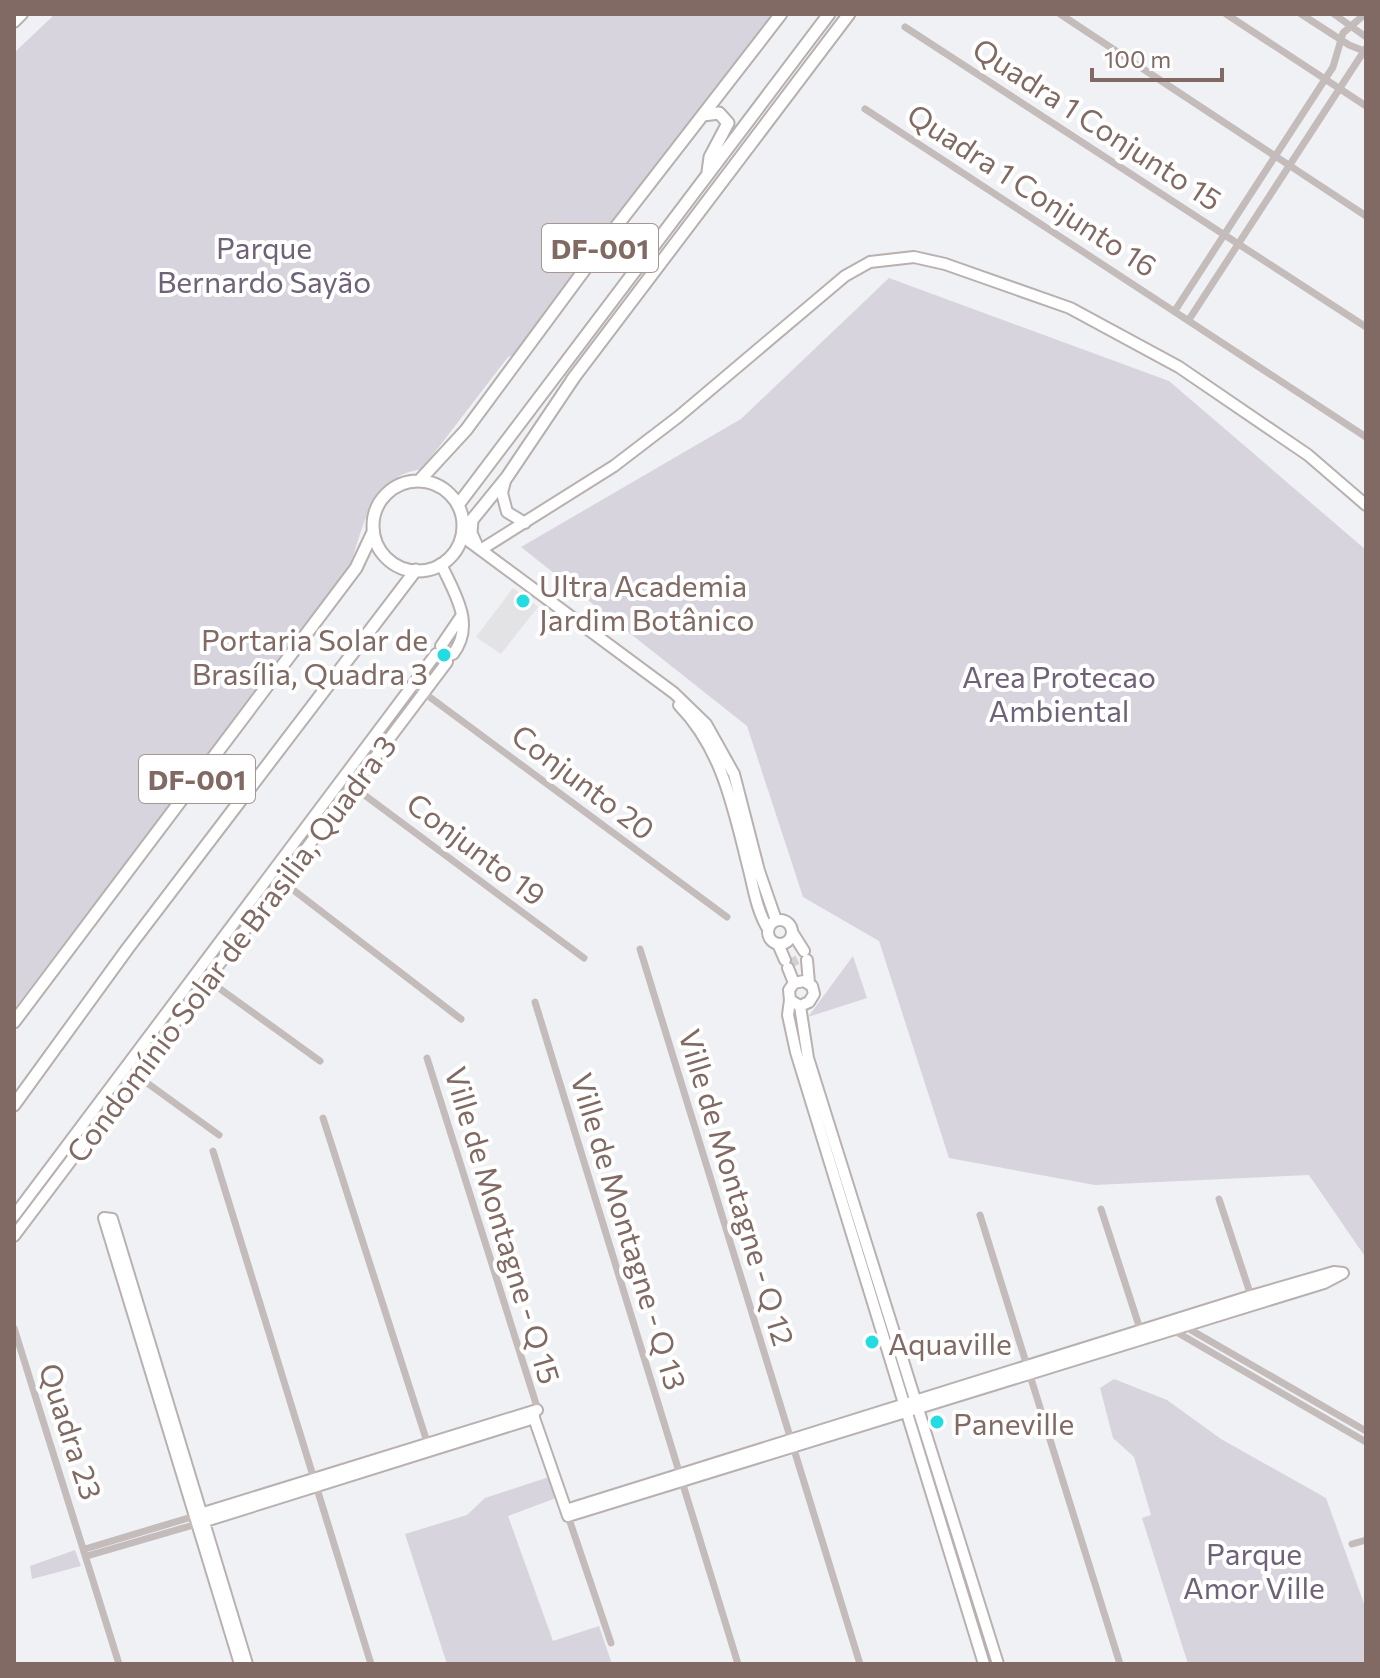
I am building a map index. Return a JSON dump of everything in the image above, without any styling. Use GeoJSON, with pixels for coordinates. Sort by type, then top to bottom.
{"type":"FeatureCollection","features":[{"type":"Feature","properties":{"kind":"main road","name":"DF-001"},"geometry":{"type":"LineString","coordinates":[[14,1022],[356,568],[373,532],[375,511],[385,495],[401,484],[419,481],[466,430],[781,14]]}},
{"type":"Feature","properties":{"kind":"main road","name":"DF-001"},"geometry":{"type":"LineString","coordinates":[[458,505],[829,14]]}},
{"type":"Feature","properties":{"kind":"main road"},"geometry":{"type":"LineString","coordinates":[[572,380],[849,14]]}},
{"type":"Feature","properties":{"kind":"main road"},"geometry":{"type":"LineString","coordinates":[[703,115],[719,113],[728,123],[710,157],[708,172]]}},
{"type":"Feature","properties":{"kind":"main road"},"geometry":{"type":"LineString","coordinates":[[479,547],[471,533],[472,520],[507,477],[572,380],[591,350],[608,310]]}},
{"type":"Feature","properties":{"kind":"main road"},"geometry":{"type":"LineString","coordinates":[[373,532],[387,558],[400,567],[416,570],[441,564],[455,552],[462,536],[458,505],[442,488],[419,481]]}},
{"type":"Feature","properties":{"kind":"main road","name":"DF-001"},"geometry":{"type":"LineString","coordinates":[[14,1105],[137,936],[416,570]]}},
{"type":"Feature","properties":{"kind":"street"},"geometry":{"type":"LineString","coordinates":[[14,22],[22,14]]}},
{"type":"Feature","properties":{"kind":"street"},"geometry":{"type":"LineString","coordinates":[[1060,14],[1366,216]]}},
{"type":"Feature","properties":{"kind":"street"},"geometry":{"type":"LineString","coordinates":[[1226,14],[1366,106]]}},
{"type":"Feature","properties":{"kind":"street"},"geometry":{"type":"LineString","coordinates":[[1190,318],[1365,50],[1341,40],[1301,14]]}},
{"type":"Feature","properties":{"kind":"street"},"geometry":{"type":"LineString","coordinates":[[1334,14],[1366,37]]}},
{"type":"Feature","properties":{"kind":"street"},"geometry":{"type":"LineString","coordinates":[[1176,309],[1273,155],[1325,80],[1350,25],[1365,14]]}},
{"type":"Feature","properties":{"kind":"street","name":"Quadra 1 Conjunto 15"},"geometry":{"type":"LineString","coordinates":[[905,27],[1239,241],[1366,327]]}},
{"type":"Feature","properties":{"kind":"street","name":"Quadra 1 Conjunto 16"},"geometry":{"type":"LineString","coordinates":[[865,109],[1190,318],[1366,437]]}},
{"type":"Feature","properties":{"kind":"street"},"geometry":{"type":"LineString","coordinates":[[479,547],[525,523],[614,466],[668,426],[845,276],[870,262],[900,257],[945,264],[1070,308],[1114,329],[1179,367],[1308,455],[1366,505]]}},
{"type":"Feature","properties":{"kind":"street"},"geometry":{"type":"LineString","coordinates":[[507,477],[502,493],[504,503],[514,519],[525,523]]}},
{"type":"Feature","properties":{"kind":"street"},"geometry":{"type":"LineString","coordinates":[[462,536],[697,714],[730,762],[776,920]]}},
{"type":"Feature","properties":{"kind":"street"},"geometry":{"type":"LineString","coordinates":[[441,564],[463,613]]}},
{"type":"Feature","properties":{"kind":"street","name":"Condomínio Solar de Brasilia, Quadra 3"},"geometry":{"type":"LineString","coordinates":[[16,1229],[130,1070],[195,971],[463,613]]}},
{"type":"Feature","properties":{"kind":"street","name":"Condomínio Solar de Brasilia, Quadra 3"},"geometry":{"type":"LineString","coordinates":[[14,1216],[207,979],[450,658],[462,640],[463,613]]}},
{"type":"Feature","properties":{"kind":"street"},"geometry":{"type":"LineString","coordinates":[[656,680],[687,714],[717,758],[757,907],[771,940],[780,944],[812,998],[800,1006]]}},
{"type":"Feature","properties":{"kind":"street","name":"Conjunto 20"},"geometry":{"type":"LineString","coordinates":[[412,684],[727,917]]}},
{"type":"Feature","properties":{"kind":"street","name":"Conjunto 19"},"geometry":{"type":"LineString","coordinates":[[341,777],[584,958]]}},
{"type":"Feature","properties":{"kind":"street"},"geometry":{"type":"LineString","coordinates":[[270,872],[461,1019]]}},
{"type":"Feature","properties":{"kind":"street"},"geometry":{"type":"LineString","coordinates":[[768,929],[776,920]]}},
{"type":"Feature","properties":{"kind":"street"},"geometry":{"type":"LineString","coordinates":[[776,920],[785,921],[805,956],[801,982],[789,990],[790,1026],[871,1277],[984,1664]]}},
{"type":"Feature","properties":{"kind":"street"},"geometry":{"type":"LineString","coordinates":[[780,944],[792,932]]}},
{"type":"Feature","properties":{"kind":"street","name":"Ville de Montagne - Q 12"},"geometry":{"type":"LineString","coordinates":[[640,949],[860,1664]]}},
{"type":"Feature","properties":{"kind":"street"},"geometry":{"type":"LineString","coordinates":[[195,971],[320,1061]]}},
{"type":"Feature","properties":{"kind":"street"},"geometry":{"type":"LineString","coordinates":[[790,1000],[800,1006]]}},
{"type":"Feature","properties":{"kind":"street","name":"Ville de Montagne - Q 13"},"geometry":{"type":"LineString","coordinates":[[535,1002],[738,1664]]}},
{"type":"Feature","properties":{"kind":"street"},"geometry":{"type":"LineString","coordinates":[[800,1006],[805,1046],[826,1130]]}},
{"type":"Feature","properties":{"kind":"street","name":"Ville de Montagne - Q 15"},"geometry":{"type":"LineString","coordinates":[[427,1058],[536,1413]]}},
{"type":"Feature","properties":{"kind":"street"},"geometry":{"type":"LineString","coordinates":[[130,1070],[219,1135]]}},
{"type":"Feature","properties":{"kind":"street"},"geometry":{"type":"LineString","coordinates":[[323,1118],[429,1447]]}},
{"type":"Feature","properties":{"kind":"street"},"geometry":{"type":"LineString","coordinates":[[213,1151],[371,1664]]}},
{"type":"Feature","properties":{"kind":"street"},"geometry":{"type":"LineString","coordinates":[[1219,1199],[1252,1300]]}},
{"type":"Feature","properties":{"kind":"street"},"geometry":{"type":"LineString","coordinates":[[1101,1209],[1142,1335]]}},
{"type":"Feature","properties":{"kind":"street"},"geometry":{"type":"LineString","coordinates":[[980,1215],[1120,1664]]}},
{"type":"Feature","properties":{"kind":"street"},"geometry":{"type":"LineString","coordinates":[[111,1217],[103,1221],[247,1664]]}},
{"type":"Feature","properties":{"kind":"street"},"geometry":{"type":"LineString","coordinates":[[569,1514],[1338,1274]]}},
{"type":"Feature","properties":{"kind":"street"},"geometry":{"type":"LineString","coordinates":[[1174,1325],[1366,1431]]}},
{"type":"Feature","properties":{"kind":"street"},"geometry":{"type":"LineString","coordinates":[[1174,1325],[1366,1442]]}},
{"type":"Feature","properties":{"kind":"street","name":"Quadra 23"},"geometry":{"type":"LineString","coordinates":[[14,1328],[119,1664]]}},
{"type":"Feature","properties":{"kind":"street"},"geometry":{"type":"LineString","coordinates":[[910,1406],[959,1540],[998,1664]]}},
{"type":"Feature","properties":{"kind":"street"},"geometry":{"type":"LineString","coordinates":[[86,1552],[314,1485],[536,1413],[611,1643]]}},
{"type":"Feature","properties":{"kind":"street"},"geometry":{"type":"LineString","coordinates":[[199,1519],[240,1664]]}},
{"type":"Feature","properties":{"kind":"street"},"geometry":{"type":"LineString","coordinates":[[947,1544],[959,1540]]}},
{"type":"Feature","properties":{"kind":"street"},"geometry":{"type":"LineString","coordinates":[[1352,1544],[1366,1540]]}},
{"type":"Feature","properties":{"kind":"shaded area"},"geometry":{"type":"Polygon","coordinates":[[[513,588],[538,607],[501,654],[476,637],[513,588]]]}},
{"type":"Feature","properties":{"kind":"green space","name":"Parque Bernardo Sayão"},"geometry":{"type":"Polygon","coordinates":[[[55,14],[773,14],[524,352],[508,357],[422,469],[404,474],[379,493],[364,522],[348,571],[14,1009],[14,53],[55,14]]]}},
{"type":"Feature","properties":{"kind":"green space","name":"Area Protecao Ambiental"},"geometry":{"type":"Polygon","coordinates":[[[889,278],[1169,381],[1366,550],[1366,1258],[1309,1175],[1095,1185],[949,1158],[879,941],[803,897],[747,726],[521,547],[741,419],[889,278]]]}},
{"type":"Feature","properties":{"kind":"green space"},"geometry":{"type":"Polygon","coordinates":[[[853,956],[867,998],[808,1017],[853,956]]]}},
{"type":"Feature","properties":{"kind":"green space","name":"Parque Amor Ville"},"geometry":{"type":"Polygon","coordinates":[[[1114,1379],[1167,1400],[1221,1439],[1326,1498],[1366,1609],[1366,1664],[1188,1664],[1142,1518],[1151,1515],[1134,1457],[1113,1438],[1100,1388],[1114,1379]]]}},
{"type":"Feature","properties":{"kind":"green space"},"geometry":{"type":"Polygon","coordinates":[[[552,1476],[559,1497],[508,1516],[553,1641],[599,1626],[612,1664],[447,1664],[405,1534],[467,1515],[485,1498],[552,1476]]]}},
{"type":"Feature","properties":{"kind":"green space"},"geometry":{"type":"Polygon","coordinates":[[[75,1550],[81,1566],[32,1579],[30,1566],[75,1550]]]}},
{"type":"Feature","properties":{"kind":"tunnel"},"geometry":{"type":"LineString","coordinates":[[791,958],[795,966]]}},
{"type":"Feature","properties":{"kind":"place","name":"Ultra Academia Jardim Botânico"},"geometry":{"type":"Point","coordinates":[523,601]}},
{"type":"Feature","properties":{"kind":"place","name":"Portaria Solar de Brasília, Quadra 3"},"geometry":{"type":"Point","coordinates":[444,655]}},
{"type":"Feature","properties":{"kind":"place","name":"Aquaville"},"geometry":{"type":"Point","coordinates":[872,1342]}},
{"type":"Feature","properties":{"kind":"place","name":"Paneville"},"geometry":{"type":"Point","coordinates":[937,1422]}}]}
